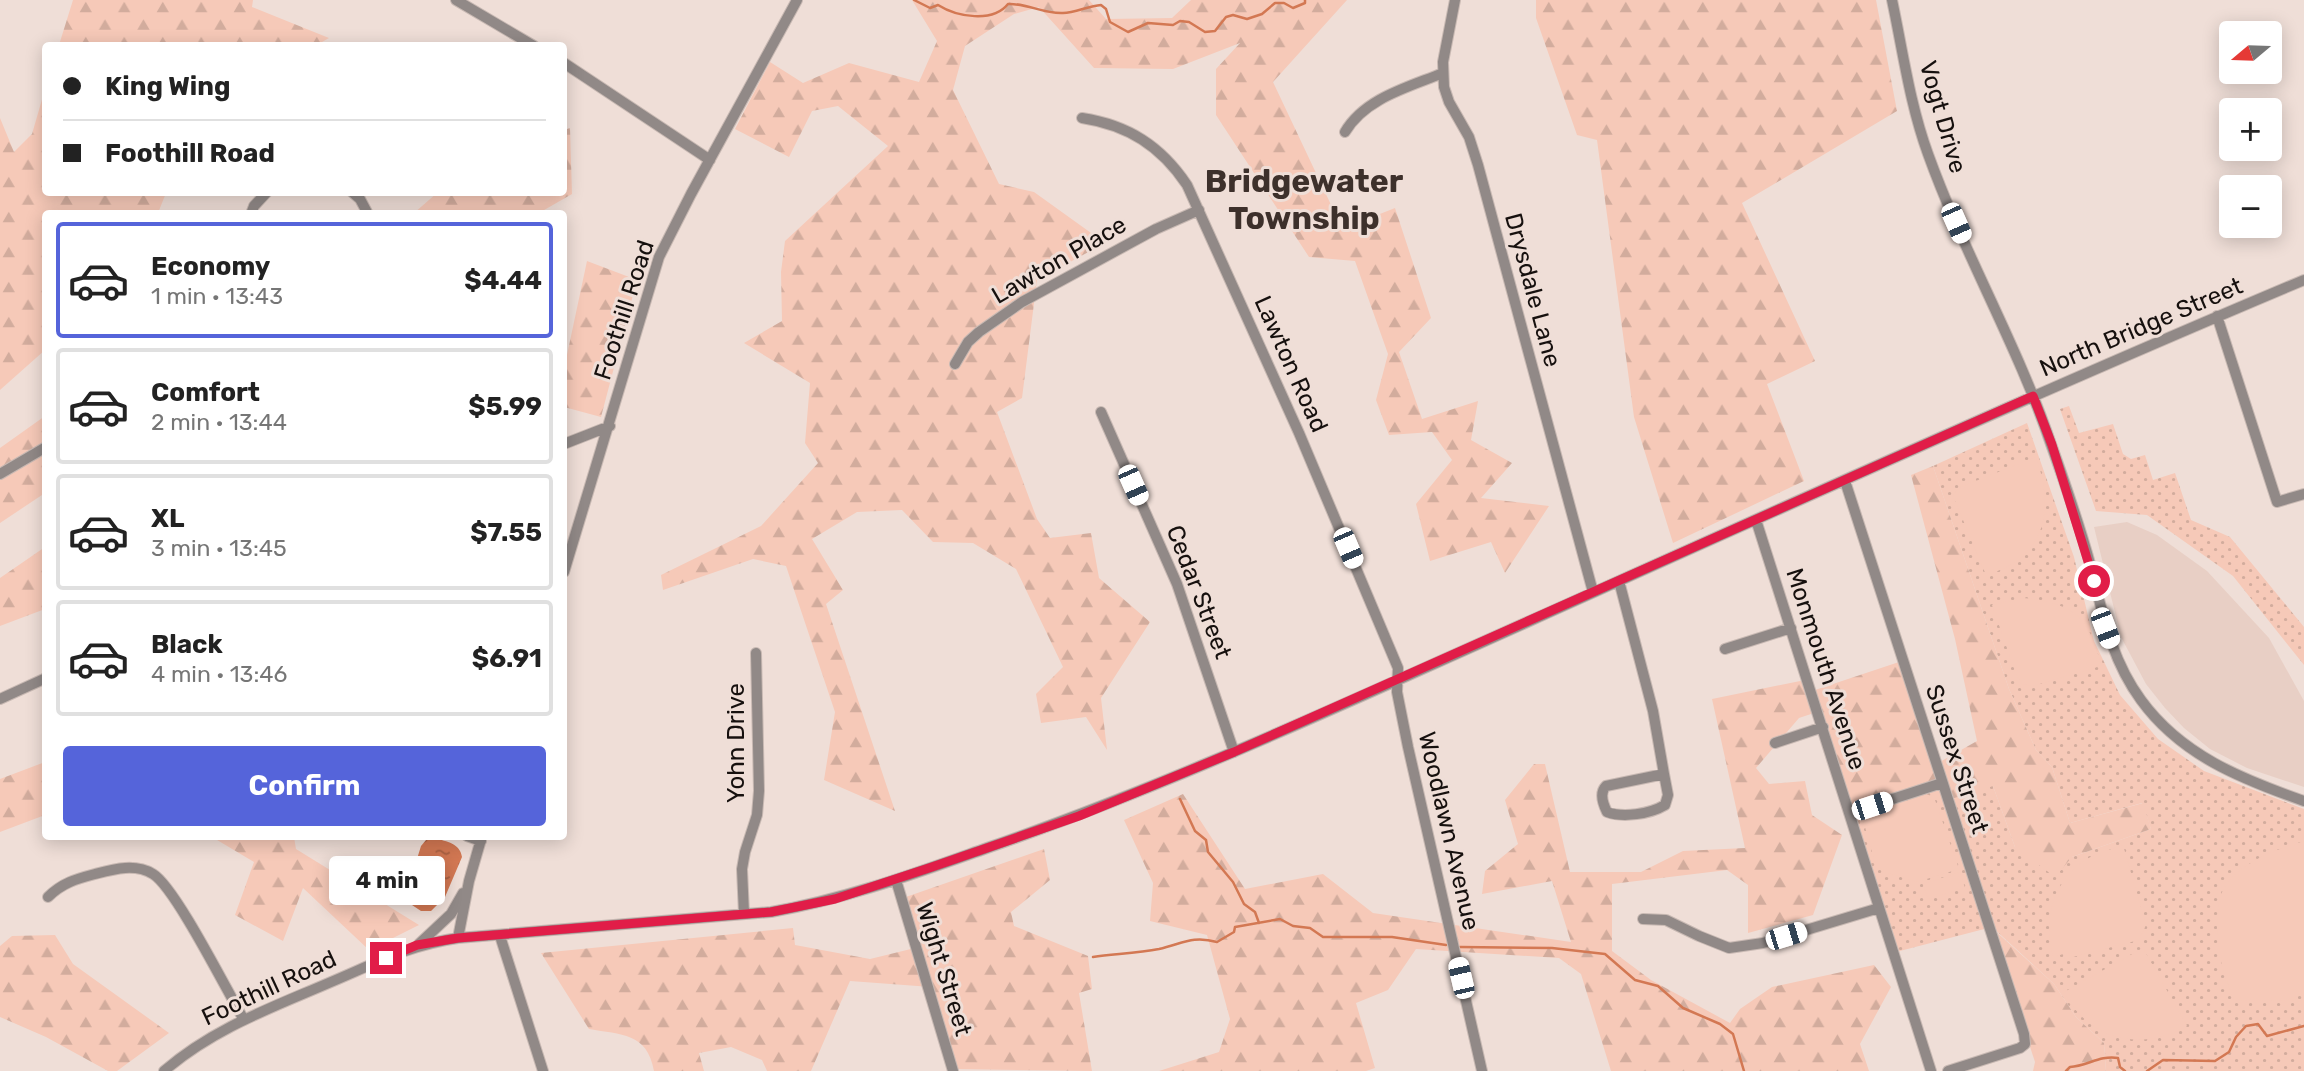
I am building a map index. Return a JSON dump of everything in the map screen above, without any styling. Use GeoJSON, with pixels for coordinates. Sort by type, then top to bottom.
{"type":"FeatureCollection","features":[{"type":"Feature","properties":{"kind":"street"},"geometry":{"type":"LineString","coordinates":[[456,0],[527,42]]}},
{"type":"Feature","properties":{"kind":"street","name":"Foothill Road"},"geometry":{"type":"LineString","coordinates":[[567,562],[659,257],[797,0]]}},
{"type":"Feature","properties":{"kind":"street","name":"Drysdale Lane"},"geometry":{"type":"LineString","coordinates":[[1455,0],[1443,73],[1449,102],[1469,137],[1478,165],[1593,593]]}},
{"type":"Feature","properties":{"kind":"street","name":"Vogt Drive"},"geometry":{"type":"LineString","coordinates":[[1892,0],[1911,95],[1929,158],[2052,445],[2091,566],[2105,628],[2119,666],[2153,716],[2195,753],[2255,783],[2304,801]]}},
{"type":"Feature","properties":{"kind":"street"},"geometry":{"type":"LineString","coordinates":[[567,65],[709,160]]}},
{"type":"Feature","properties":{"kind":"street"},"geometry":{"type":"LineString","coordinates":[[1345,132],[1351,121],[1388,95],[1443,73]]}},
{"type":"Feature","properties":{"kind":"street","name":"Lawton Road"},"geometry":{"type":"LineString","coordinates":[[1082,118],[1102,121],[1152,145],[1177,170],[1199,210],[1299,433],[1398,668],[1397,681]]}},
{"type":"Feature","properties":{"kind":"street"},"geometry":{"type":"LineString","coordinates":[[252,210],[263,196]]}},
{"type":"Feature","properties":{"kind":"street","name":"Lawton Place"},"geometry":{"type":"LineString","coordinates":[[954,364],[968,342],[1022,302],[1156,229],[1199,210]]}},
{"type":"Feature","properties":{"kind":"street","name":"North Bridge Street"},"geometry":{"type":"LineString","coordinates":[[458,938],[771,912],[814,904],[895,880],[1054,825],[1234,752],[1397,681],[2033,396],[2304,280]]}},
{"type":"Feature","properties":{"kind":"street"},"geometry":{"type":"LineString","coordinates":[[2217,316],[2277,502],[2304,494]]}},
{"type":"Feature","properties":{"kind":"street","name":"Cedar Street"},"geometry":{"type":"LineString","coordinates":[[1101,412],[1177,584],[1234,752]]}},
{"type":"Feature","properties":{"kind":"street"},"geometry":{"type":"LineString","coordinates":[[567,443],[610,426]]}},
{"type":"Feature","properties":{"kind":"street"},"geometry":{"type":"LineString","coordinates":[[0,474],[42,449]]}},
{"type":"Feature","properties":{"kind":"street","name":"Sussex Street"},"geometry":{"type":"LineString","coordinates":[[1845,481],[2024,1034],[2025,1044],[2020,1048],[1948,1071]]}},
{"type":"Feature","properties":{"kind":"street","name":"Monmouth Avenue"},"geometry":{"type":"LineString","coordinates":[[1756,520],[1931,1071]]}},
{"type":"Feature","properties":{"kind":"street"},"geometry":{"type":"LineString","coordinates":[[1619,581],[1653,712],[1668,795],[1665,805],[1659,808],[1622,815],[1607,812],[1602,796],[1602,789],[1606,786],[1664,774]]}},
{"type":"Feature","properties":{"kind":"street"},"geometry":{"type":"LineString","coordinates":[[1725,649],[1791,628]]}},
{"type":"Feature","properties":{"kind":"street","name":"Yohn Drive"},"geometry":{"type":"LineString","coordinates":[[744,914],[742,869],[757,815],[759,791],[756,653]]}},
{"type":"Feature","properties":{"kind":"street"},"geometry":{"type":"LineString","coordinates":[[0,699],[42,679]]}},
{"type":"Feature","properties":{"kind":"street","name":"Woodlawn Avenue"},"geometry":{"type":"LineString","coordinates":[[1397,681],[1396,692],[1482,1071]]}},
{"type":"Feature","properties":{"kind":"street"},"geometry":{"type":"LineString","coordinates":[[1774,743],[1823,727]]}},
{"type":"Feature","properties":{"kind":"street"},"geometry":{"type":"LineString","coordinates":[[1849,813],[1942,783]]}},
{"type":"Feature","properties":{"kind":"street"},"geometry":{"type":"LineString","coordinates":[[458,938],[469,881],[482,840]]}},
{"type":"Feature","properties":{"kind":"street"},"geometry":{"type":"LineString","coordinates":[[48,898],[55,890],[73,880],[108,870],[136,868],[155,875],[174,898],[244,1020]]}},
{"type":"Feature","properties":{"kind":"street","name":"Wight Street"},"geometry":{"type":"LineString","coordinates":[[895,880],[953,1071]]}},
{"type":"Feature","properties":{"kind":"street"},"geometry":{"type":"LineString","coordinates":[[417,945],[451,914],[469,881]]}},
{"type":"Feature","properties":{"kind":"street"},"geometry":{"type":"LineString","coordinates":[[1643,919],[1666,920],[1730,948],[1763,943],[1878,908]]}},
{"type":"Feature","properties":{"kind":"street"},"geometry":{"type":"LineString","coordinates":[[500,936],[543,1071]]}},
{"type":"Feature","properties":{"kind":"street","name":"Foothill Road"},"geometry":{"type":"LineString","coordinates":[[164,1071],[203,1042],[244,1020],[417,945],[458,938]]}},
{"type":"Feature","properties":{"kind":"shaded area"},"geometry":{"type":"Polygon","coordinates":[[[2127,522],[2157,535],[2207,571],[2269,638],[2304,701],[2304,787],[2247,768],[2210,749],[2184,728],[2146,684],[2121,637],[2094,527],[2127,522]]]}},
{"type":"Feature","properties":{"kind":"green space"},"geometry":{"type":"Polygon","coordinates":[[[73,0],[253,0],[252,7],[329,38],[322,42],[60,42],[73,0]]]}},
{"type":"Feature","properties":{"kind":"green space"},"geometry":{"type":"Polygon","coordinates":[[[912,0],[1089,0],[1106,19],[1172,18],[1191,0],[1347,0],[1273,82],[1333,209],[1357,223],[1395,208],[1431,318],[1399,352],[1422,419],[1478,401],[1471,440],[1512,463],[1481,498],[1549,506],[1505,573],[1491,542],[1430,561],[1416,504],[1452,460],[1432,432],[1389,435],[1376,400],[1388,354],[1355,261],[1309,257],[1216,115],[1216,69],[1240,43],[1173,69],[1094,68],[1039,7],[1014,14],[965,46],[953,90],[999,184],[1034,192],[1105,243],[1037,280],[1022,398],[997,412],[1037,519],[1050,538],[1091,533],[1099,578],[1150,622],[1101,698],[1107,750],[1086,717],[1041,723],[1036,694],[1063,667],[1016,569],[973,543],[933,542],[902,510],[857,512],[812,539],[843,590],[826,604],[895,811],[824,780],[835,712],[786,566],[753,559],[663,590],[661,575],[761,526],[818,463],[805,443],[810,383],[744,343],[782,321],[781,272],[785,241],[888,146],[838,106],[812,111],[789,157],[735,129],[770,62],[803,83],[849,63],[919,82],[937,41],[912,0]]]}},
{"type":"Feature","properties":{"kind":"green space"},"geometry":{"type":"Polygon","coordinates":[[[1536,0],[1876,0],[1897,111],[1742,203],[1815,361],[1767,384],[1804,481],[1673,543],[1634,417],[1597,140],[1577,135],[1536,18],[1536,0]]]}},
{"type":"Feature","properties":{"kind":"green space"},"geometry":{"type":"Polygon","coordinates":[[[42,99],[42,196],[165,196],[159,210],[42,210],[42,353],[0,390],[0,118],[14,152],[32,134],[42,99]]]}},
{"type":"Feature","properties":{"kind":"green space"},"geometry":{"type":"Polygon","coordinates":[[[570,128],[572,194],[544,210],[417,210],[434,196],[567,196],[567,129],[570,128]]]}},
{"type":"Feature","properties":{"kind":"green space"},"geometry":{"type":"Polygon","coordinates":[[[587,261],[637,280],[601,417],[567,408],[567,355],[587,261]]]}},
{"type":"Feature","properties":{"kind":"green space"},"geometry":{"type":"Polygon","coordinates":[[[2069,406],[2079,433],[2113,424],[2123,454],[2131,459],[2145,455],[2153,480],[2175,473],[2191,520],[2230,537],[2304,627],[2304,665],[2233,576],[2147,515],[2096,511],[2060,409],[2069,406]]]}},
{"type":"Feature","properties":{"kind":"green space"},"geometry":{"type":"Polygon","coordinates":[[[42,418],[42,495],[0,523],[0,448],[42,418]]]}},
{"type":"Feature","properties":{"kind":"green space"},"geometry":{"type":"Polygon","coordinates":[[[2027,423],[2074,557],[2094,641],[2120,695],[2158,739],[2204,771],[2304,809],[2304,1071],[2106,1071],[2104,1043],[2076,1017],[2054,984],[1992,927],[1896,952],[1851,809],[1945,779],[1993,786],[2015,847],[2072,857],[2151,829],[2142,803],[2070,823],[2052,767],[2036,750],[2009,689],[1933,466],[2027,423]]]}},
{"type":"Feature","properties":{"kind":"green space"},"geometry":{"type":"Polygon","coordinates":[[[2036,457],[2045,495],[2041,530],[2022,557],[1986,575],[1953,496],[1958,488],[2036,457]]]}},
{"type":"Feature","properties":{"kind":"green space"},"geometry":{"type":"Polygon","coordinates":[[[1933,466],[2009,689],[2036,750],[2052,767],[2070,823],[2143,803],[2151,829],[2072,857],[2055,877],[2015,847],[1993,786],[1951,799],[1945,780],[1851,809],[1820,711],[1799,718],[1756,768],[1769,784],[1805,781],[1812,815],[1842,835],[1813,915],[1748,933],[1748,885],[1727,870],[1612,884],[1612,951],[1651,980],[1730,1023],[1740,1009],[1772,987],[1874,965],[1891,987],[1860,1044],[1869,1071],[1611,1071],[1581,974],[1559,958],[1416,949],[1388,990],[1356,1003],[1375,1068],[1366,1071],[1159,1071],[1219,1052],[1230,1019],[1207,935],[1150,921],[1153,883],[1124,820],[1183,794],[1245,889],[1323,874],[1373,913],[1571,942],[1552,881],[1482,894],[1485,871],[1518,844],[1505,800],[1534,764],[1545,764],[1570,872],[1641,872],[1683,851],[1745,848],[1712,699],[1810,679],[1815,690],[1905,660],[1938,763],[1977,741],[1955,639],[1911,475],[1933,466]]]}},
{"type":"Feature","properties":{"kind":"green space"},"geometry":{"type":"Polygon","coordinates":[[[42,549],[42,610],[0,626],[0,578],[42,549]]]}},
{"type":"Feature","properties":{"kind":"green space"},"geometry":{"type":"Polygon","coordinates":[[[2023,598],[2058,605],[2081,619],[2091,634],[2101,662],[2097,667],[2033,686],[2022,684],[1992,605],[2023,598]]]}},
{"type":"Feature","properties":{"kind":"green space"},"geometry":{"type":"Polygon","coordinates":[[[42,763],[42,816],[0,832],[0,779],[42,763]]]}},
{"type":"Feature","properties":{"kind":"green space"},"geometry":{"type":"Polygon","coordinates":[[[1926,794],[1934,797],[1959,869],[1917,882],[1885,872],[1875,863],[1862,816],[1926,794]]]}},
{"type":"Feature","properties":{"kind":"green space"},"geometry":{"type":"Polygon","coordinates":[[[217,840],[294,840],[296,849],[419,925],[369,950],[303,888],[283,941],[235,915],[254,862],[217,840]]]}},
{"type":"Feature","properties":{"kind":"green space"},"geometry":{"type":"Polygon","coordinates":[[[2304,841],[2304,994],[2283,1001],[2234,1000],[2218,946],[2217,923],[2222,893],[2238,872],[2259,858],[2304,841]]]}},
{"type":"Feature","properties":{"kind":"green space"},"geometry":{"type":"Polygon","coordinates":[[[2123,845],[2146,925],[2139,940],[2065,959],[2063,954],[2053,957],[2050,918],[2052,905],[2063,882],[2071,871],[2086,859],[2123,845]]]}},
{"type":"Feature","properties":{"kind":"green space"},"geometry":{"type":"Polygon","coordinates":[[[1044,849],[1050,880],[1011,912],[1014,926],[1088,956],[1092,989],[1079,993],[1092,1071],[954,1069],[931,987],[850,981],[811,1071],[767,1071],[762,1060],[731,1047],[699,1053],[704,1071],[654,1071],[651,1058],[639,1042],[622,1035],[589,1029],[541,953],[793,928],[795,945],[870,959],[919,947],[903,898],[1044,849]]]}},
{"type":"Feature","properties":{"kind":"green space"},"geometry":{"type":"Polygon","coordinates":[[[1960,872],[1965,888],[1928,899],[1923,884],[1960,872]]]}},
{"type":"Feature","properties":{"kind":"green space"},"geometry":{"type":"Polygon","coordinates":[[[1991,927],[2054,984],[2076,1017],[2104,1043],[2106,1071],[2033,1071],[2035,1062],[1991,927]]]}},
{"type":"Feature","properties":{"kind":"green space"},"geometry":{"type":"Polygon","coordinates":[[[55,935],[73,964],[169,1033],[117,1071],[108,1071],[46,1037],[0,1017],[0,946],[12,936],[55,935]]]}},
{"type":"Feature","properties":{"kind":"green space"},"geometry":{"type":"Polygon","coordinates":[[[2143,948],[2187,1026],[2152,1039],[2135,1040],[2102,1031],[2087,1022],[2064,992],[2143,948]]]}},
{"type":"Feature","properties":{"kind":"water"},"geometry":{"type":"Polygon","coordinates":[[[426,840],[442,840],[456,846],[462,857],[445,897],[431,911],[421,911],[412,905],[407,891],[421,846],[426,840]]]}},
{"type":"Feature","properties":{"kind":"waterway"},"geometry":{"type":"LineString","coordinates":[[914,0],[930,8],[938,5],[955,13],[974,16],[993,14],[1008,4],[1063,13],[1101,5],[1106,9],[1110,22],[1128,32],[1148,23],[1173,25],[1180,21],[1189,22],[1205,32],[1215,31],[1226,17],[1233,15],[1247,19],[1262,14],[1275,3],[1284,3],[1293,8],[1305,3],[1305,0]]}},
{"type":"Feature","properties":{"kind":"waterway"},"geometry":{"type":"LineString","coordinates":[[1180,799],[1195,831],[1206,840],[1208,852],[1233,882],[1244,904],[1255,912],[1259,923]]}},
{"type":"Feature","properties":{"kind":"waterway"},"geometry":{"type":"LineString","coordinates":[[1093,957],[1159,949],[1194,940],[1217,942],[1234,932],[1235,927],[1280,919],[1293,926],[1310,928],[1323,937],[1392,937],[1446,945]]}},
{"type":"Feature","properties":{"kind":"waterway"},"geometry":{"type":"LineString","coordinates":[[1460,947],[1552,948],[1605,954],[1635,980],[1658,986],[1683,1008],[1720,1024],[1733,1034],[1744,1071]]}},
{"type":"Feature","properties":{"kind":"waterway"},"geometry":{"type":"LineString","coordinates":[[2147,1071],[2163,1060],[2215,1061],[2229,1052],[2236,1037],[2246,1026],[2258,1024],[2267,1036],[2304,1026]]}},
{"type":"Feature","properties":{"kind":"waterway"},"geometry":{"type":"LineString","coordinates":[[2066,1071],[2070,1067],[2111,1057],[2118,1058],[2120,1067],[2125,1071]]}},
{"type":"Feature","properties":{"kind":"district","name":"Bridgewater Township"},"geometry":{"type":"Point","coordinates":[1304,200]}},
{"type":"Feature","properties":{"kind":"route"},"geometry":{"type":"LineString","coordinates":[[386,958],[417,945],[458,938],[771,912],[803,907],[932,867],[1116,802],[1234,752],[2033,396],[2052,445],[2094,581]]}}]}
